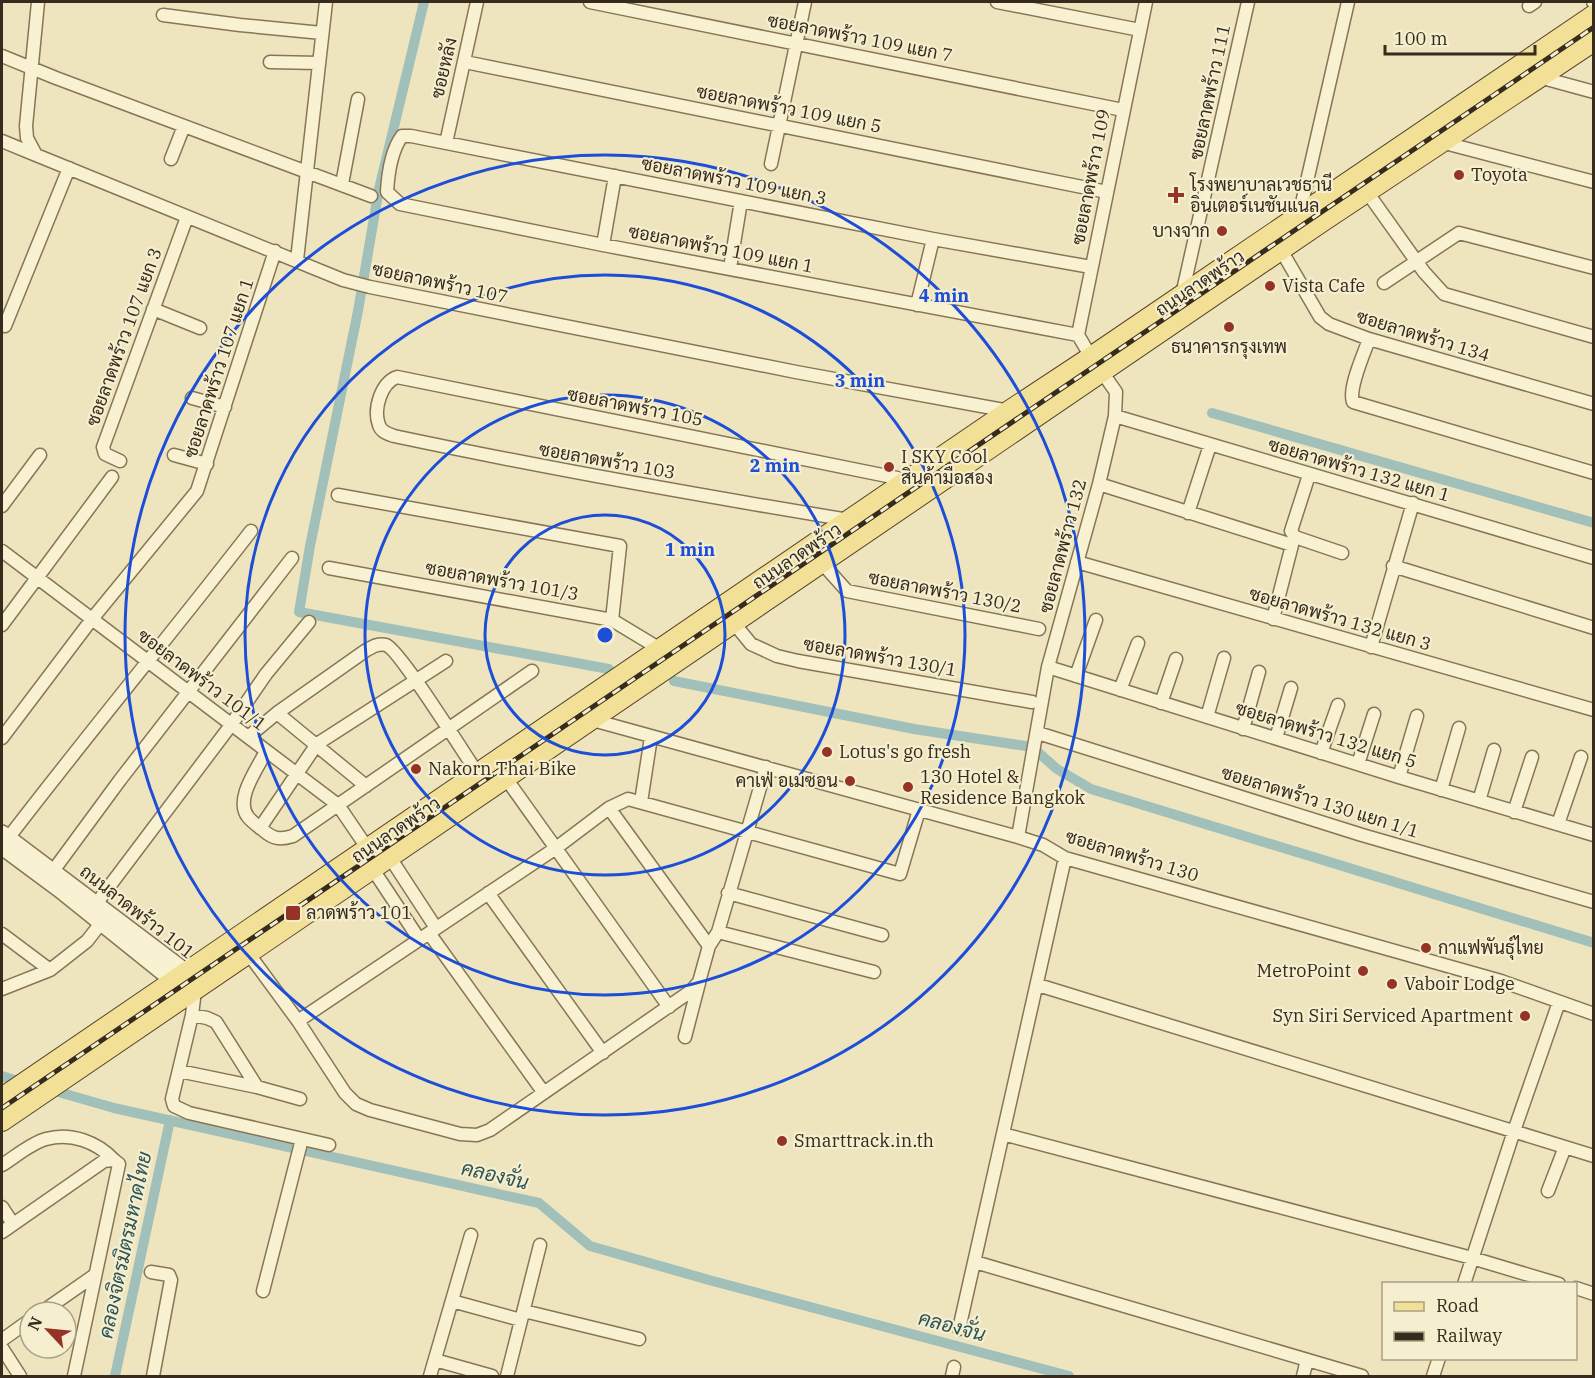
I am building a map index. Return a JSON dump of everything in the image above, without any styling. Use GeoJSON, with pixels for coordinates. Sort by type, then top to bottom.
{"type":"FeatureCollection","features":[{"type":"Feature","properties":{"kind":"main road","name":"ถนนลาดพร้าว"},"geometry":{"type":"LineString","coordinates":[[854,528],[907,480],[1009,411],[1096,364],[1182,295],[1593,15]]}},
{"type":"Feature","properties":{"kind":"main road","name":"ถนนลาดพร้าว"},"geometry":{"type":"LineString","coordinates":[[2,1121],[248,953],[478,774],[660,649],[835,542],[1096,364],[1281,250],[1593,41]]}},
{"type":"Feature","properties":{"kind":"main road","name":"ถนนลาดพร้าว"},"geometry":{"type":"LineString","coordinates":[[2,1098],[178,975],[370,858],[389,856],[821,562],[835,542]]}},
{"type":"Feature","properties":{"kind":"street"},"geometry":{"type":"LineString","coordinates":[[36,155],[27,138],[26,126],[38,2]]}},
{"type":"Feature","properties":{"kind":"street"},"geometry":{"type":"LineString","coordinates":[[297,260],[326,2]]}},
{"type":"Feature","properties":{"kind":"street","name":"ซอยหลัง"},"geometry":{"type":"LineString","coordinates":[[446,143],[477,2]]}},
{"type":"Feature","properties":{"kind":"street","name":"ซอยลาดพร้าว 109 แยก 7"},"geometry":{"type":"LineString","coordinates":[[590,2],[1123,110]]}},
{"type":"Feature","properties":{"kind":"street"},"geometry":{"type":"LineString","coordinates":[[771,164],[805,2]]}},
{"type":"Feature","properties":{"kind":"street"},"geometry":{"type":"LineString","coordinates":[[997,2],[1140,30]]}},
{"type":"Feature","properties":{"kind":"street","name":"ซอยลาดพร้าว 109"},"geometry":{"type":"LineString","coordinates":[[1078,335],[1146,2]]}},
{"type":"Feature","properties":{"kind":"street","name":"ซอยลาดพร้าว 111"},"geometry":{"type":"LineString","coordinates":[[1182,295],[1248,2]]}},
{"type":"Feature","properties":{"kind":"street"},"geometry":{"type":"LineString","coordinates":[[1299,216],[1348,2]]}},
{"type":"Feature","properties":{"kind":"street"},"geometry":{"type":"LineString","coordinates":[[163,15],[322,33]]}},
{"type":"Feature","properties":{"kind":"street"},"geometry":{"type":"LineString","coordinates":[[2,56],[371,196]]}},
{"type":"Feature","properties":{"kind":"street"},"geometry":{"type":"LineString","coordinates":[[270,62],[319,63]]}},
{"type":"Feature","properties":{"kind":"street","name":"ซอยลาดพร้าว 109 แยก 5"},"geometry":{"type":"LineString","coordinates":[[465,62],[1107,192]]}},
{"type":"Feature","properties":{"kind":"street"},"geometry":{"type":"LineString","coordinates":[[1539,77],[1593,92]]}},
{"type":"Feature","properties":{"kind":"street"},"geometry":{"type":"LineString","coordinates":[[342,184],[358,99]]}},
{"type":"Feature","properties":{"kind":"street"},"geometry":{"type":"LineString","coordinates":[[171,159],[184,126]]}},
{"type":"Feature","properties":{"kind":"street","name":"ซอยลาดพร้าว 109 แยก 3"},"geometry":{"type":"LineString","coordinates":[[391,166],[394,149],[402,136],[411,136],[933,239],[1091,267]]}},
{"type":"Feature","properties":{"kind":"street","name":"ซอยลาดพร้าว 107"},"geometry":{"type":"LineString","coordinates":[[2,141],[343,280],[370,288],[1009,411]]}},
{"type":"Feature","properties":{"kind":"street"},"geometry":{"type":"LineString","coordinates":[[1441,142],[1593,182]]}},
{"type":"Feature","properties":{"kind":"street","name":"ซอยลาดพร้าว 109 แยก 1"},"geometry":{"type":"LineString","coordinates":[[391,166],[387,192],[400,204],[1078,335]]}},
{"type":"Feature","properties":{"kind":"street"},"geometry":{"type":"LineString","coordinates":[[5,326],[69,168]]}},
{"type":"Feature","properties":{"kind":"street"},"geometry":{"type":"LineString","coordinates":[[603,245],[615,176]]}},
{"type":"Feature","properties":{"kind":"street"},"geometry":{"type":"LineString","coordinates":[[1367,192],[1416,260],[1444,294],[1593,337]]}},
{"type":"Feature","properties":{"kind":"street"},"geometry":{"type":"LineString","coordinates":[[730,268],[741,201]]}},
{"type":"Feature","properties":{"kind":"street","name":"ซอยลาดพร้าว 107 แยก 3"},"geometry":{"type":"LineString","coordinates":[[120,461],[105,454],[103,447],[187,217]]}},
{"type":"Feature","properties":{"kind":"street"},"geometry":{"type":"LineString","coordinates":[[1384,284],[1416,260],[1460,233],[1593,268]]}},
{"type":"Feature","properties":{"kind":"street"},"geometry":{"type":"LineString","coordinates":[[917,305],[933,239]]}},
{"type":"Feature","properties":{"kind":"street","name":"ซอยลาดพร้าว 134"},"geometry":{"type":"LineString","coordinates":[[1281,250],[1320,317],[1329,324],[1368,339],[1593,404]]}},
{"type":"Feature","properties":{"kind":"street","name":"ซอยลาดพร้าว 107 แยก 1"},"geometry":{"type":"LineString","coordinates":[[2,738],[92,619],[195,496],[275,251]]}},
{"type":"Feature","properties":{"kind":"street"},"geometry":{"type":"LineString","coordinates":[[153,309],[200,328]]}},
{"type":"Feature","properties":{"kind":"street"},"geometry":{"type":"LineString","coordinates":[[1078,335],[1096,364]]}},
{"type":"Feature","properties":{"kind":"street"},"geometry":{"type":"LineString","coordinates":[[1368,339],[1352,388],[1353,402],[1593,473]]}},
{"type":"Feature","properties":{"kind":"street","name":"ซอยลาดพร้าว 132"},"geometry":{"type":"LineString","coordinates":[[1018,837],[1048,667],[1099,484],[1115,416],[1116,392],[1096,364]]}},
{"type":"Feature","properties":{"kind":"street","name":"ซอยลาดพร้าว 105"},"geometry":{"type":"LineString","coordinates":[[378,411],[385,385],[397,377],[907,480]]}},
{"type":"Feature","properties":{"kind":"street"},"geometry":{"type":"LineString","coordinates":[[192,398],[225,407]]}},
{"type":"Feature","properties":{"kind":"street","name":"ซอยลาดพร้าว 103"},"geometry":{"type":"LineString","coordinates":[[378,411],[379,426],[386,434],[394,436],[854,528]]}},
{"type":"Feature","properties":{"kind":"street","name":"ซอยลาดพร้าว 132 แยก 1"},"geometry":{"type":"LineString","coordinates":[[1115,416],[1593,558]]}},
{"type":"Feature","properties":{"kind":"street"},"geometry":{"type":"LineString","coordinates":[[1188,513],[1210,445]]}},
{"type":"Feature","properties":{"kind":"street"},"geometry":{"type":"LineString","coordinates":[[2,506],[40,455]]}},
{"type":"Feature","properties":{"kind":"street"},"geometry":{"type":"LineString","coordinates":[[174,455],[207,464]]}},
{"type":"Feature","properties":{"kind":"street"},"geometry":{"type":"LineString","coordinates":[[1309,475],[1292,531],[1295,537],[1342,553]]}},
{"type":"Feature","properties":{"kind":"street"},"geometry":{"type":"LineString","coordinates":[[2,625],[112,477]]}},
{"type":"Feature","properties":{"kind":"street"},"geometry":{"type":"LineString","coordinates":[[1099,484],[1292,545],[1273,619]]}},
{"type":"Feature","properties":{"kind":"street"},"geometry":{"type":"LineString","coordinates":[[338,495],[620,546],[612,620]]}},
{"type":"Feature","properties":{"kind":"street"},"geometry":{"type":"LineString","coordinates":[[1371,647],[1413,503]]}},
{"type":"Feature","properties":{"kind":"street"},"geometry":{"type":"LineString","coordinates":[[4,839],[251,531]]}},
{"type":"Feature","properties":{"kind":"street","name":"ซอยลาดพร้าว 101/1"},"geometry":{"type":"LineString","coordinates":[[2,551],[338,805],[370,858],[428,933]]}},
{"type":"Feature","properties":{"kind":"street"},"geometry":{"type":"LineString","coordinates":[[53,871],[187,691],[292,558]]}},
{"type":"Feature","properties":{"kind":"street","name":"ซอยลาดพร้าว 130/2"},"geometry":{"type":"LineString","coordinates":[[821,562],[847,591],[1038,628]]}},
{"type":"Feature","properties":{"kind":"street","name":"ซอยลาดพร้าว 132 แยก 3"},"geometry":{"type":"LineString","coordinates":[[1077,562],[1593,710]]}},
{"type":"Feature","properties":{"kind":"street"},"geometry":{"type":"LineString","coordinates":[[1394,566],[1593,628]]}},
{"type":"Feature","properties":{"kind":"street","name":"ซอยลาดพร้าว 101/3"},"geometry":{"type":"LineString","coordinates":[[329,568],[612,620],[660,649]]}},
{"type":"Feature","properties":{"kind":"street"},"geometry":{"type":"LineString","coordinates":[[1076,676],[1096,620]]}},
{"type":"Feature","properties":{"kind":"street"},"geometry":{"type":"LineString","coordinates":[[96,904],[231,725],[266,674],[309,622]]}},
{"type":"Feature","properties":{"kind":"street","name":"ซอยลาดพร้าว 130/1"},"geometry":{"type":"LineString","coordinates":[[733,622],[751,644],[777,656],[1032,702]]}},
{"type":"Feature","properties":{"kind":"street"},"geometry":{"type":"LineString","coordinates":[[1120,690],[1138,643]]}},
{"type":"Feature","properties":{"kind":"street"},"geometry":{"type":"LineString","coordinates":[[248,737],[364,651],[377,645],[385,645],[393,648],[478,774]]}},
{"type":"Feature","properties":{"kind":"street"},"geometry":{"type":"LineString","coordinates":[[1207,717],[1224,658]]}},
{"type":"Feature","properties":{"kind":"street"},"geometry":{"type":"LineString","coordinates":[[1161,703],[1176,659]]}},
{"type":"Feature","properties":{"kind":"street"},"geometry":{"type":"LineString","coordinates":[[260,828],[317,744],[446,661]]}},
{"type":"Feature","properties":{"kind":"street","name":"ซอยลาดพร้าว 132 แยก 5"},"geometry":{"type":"LineString","coordinates":[[1048,667],[1243,729],[1593,835]]}},
{"type":"Feature","properties":{"kind":"street"},"geometry":{"type":"LineString","coordinates":[[266,751],[245,794],[244,810],[249,819],[276,839],[293,836],[532,671]]}},
{"type":"Feature","properties":{"kind":"street"},"geometry":{"type":"LineString","coordinates":[[1243,729],[1259,672]]}},
{"type":"Feature","properties":{"kind":"street"},"geometry":{"type":"LineString","coordinates":[[1276,738],[1291,688]]}},
{"type":"Feature","properties":{"kind":"street"},"geometry":{"type":"LineString","coordinates":[[1322,753],[1338,705]]}},
{"type":"Feature","properties":{"kind":"street"},"geometry":{"type":"LineString","coordinates":[[278,713],[366,786]]}},
{"type":"Feature","properties":{"kind":"street"},"geometry":{"type":"LineString","coordinates":[[1358,764],[1374,714]]}},
{"type":"Feature","properties":{"kind":"street"},"geometry":{"type":"LineString","coordinates":[[1399,777],[1417,716]]}},
{"type":"Feature","properties":{"kind":"street","name":"ซอยลาดพร้าว 130"},"geometry":{"type":"LineString","coordinates":[[589,719],[1018,837],[1043,845],[1065,858],[1502,981],[1593,1014]]}},
{"type":"Feature","properties":{"kind":"street"},"geometry":{"type":"LineString","coordinates":[[1441,790],[1459,728]]}},
{"type":"Feature","properties":{"kind":"street"},"geometry":{"type":"LineString","coordinates":[[641,802],[651,737]]}},
{"type":"Feature","properties":{"kind":"street","name":"ซอยลาดพร้าว 130 แยก 1/1"},"geometry":{"type":"LineString","coordinates":[[1037,737],[1593,902]]}},
{"type":"Feature","properties":{"kind":"street"},"geometry":{"type":"LineString","coordinates":[[1479,801],[1494,750]]}},
{"type":"Feature","properties":{"kind":"street"},"geometry":{"type":"LineString","coordinates":[[1514,812],[1532,757]]}},
{"type":"Feature","properties":{"kind":"street"},"geometry":{"type":"LineString","coordinates":[[1558,824],[1581,757]]}},
{"type":"Feature","properties":{"kind":"street"},"geometry":{"type":"LineString","coordinates":[[686,1037],[709,946],[718,932],[766,767]]}},
{"type":"Feature","properties":{"kind":"street"},"geometry":{"type":"LineString","coordinates":[[505,777],[669,1006]]}},
{"type":"Feature","properties":{"kind":"street"},"geometry":{"type":"LineString","coordinates":[[298,1021],[556,848],[609,808],[628,799],[900,874],[919,810]]}},
{"type":"Feature","properties":{"kind":"street"},"geometry":{"type":"LineString","coordinates":[[609,808],[709,946]]}},
{"type":"Feature","properties":{"kind":"street","name":"ถนนลาดพร้าว 101"},"geometry":{"type":"LineString","coordinates":[[4,839],[53,871],[96,904],[195,990]]}},
{"type":"Feature","properties":{"kind":"street","name":"ถนนลาดพร้าว 101"},"geometry":{"type":"LineString","coordinates":[[4,839],[101,923],[178,975]]}},
{"type":"Feature","properties":{"kind":"street"},"geometry":{"type":"LineString","coordinates":[[389,856],[428,933],[544,1093]]}},
{"type":"Feature","properties":{"kind":"street"},"geometry":{"type":"LineString","coordinates":[[959,1329],[1065,858]]}},
{"type":"Feature","properties":{"kind":"street"},"geometry":{"type":"LineString","coordinates":[[488,893],[603,1053]]}},
{"type":"Feature","properties":{"kind":"street"},"geometry":{"type":"LineString","coordinates":[[728,893],[882,935]]}},
{"type":"Feature","properties":{"kind":"street"},"geometry":{"type":"LineString","coordinates":[[2,989],[50,970],[87,940],[101,923]]}},
{"type":"Feature","properties":{"kind":"street"},"geometry":{"type":"LineString","coordinates":[[718,932],[874,972]]}},
{"type":"Feature","properties":{"kind":"street"},"geometry":{"type":"LineString","coordinates":[[3,938],[50,970]]}},
{"type":"Feature","properties":{"kind":"street"},"geometry":{"type":"LineString","coordinates":[[248,953],[298,1021],[345,1093],[356,1104],[370,1110],[460,1134],[477,1135],[490,1130],[691,991],[699,982]]}},
{"type":"Feature","properties":{"kind":"street"},"geometry":{"type":"LineString","coordinates":[[1038,985],[1593,1156]]}},
{"type":"Feature","properties":{"kind":"street"},"geometry":{"type":"LineString","coordinates":[[195,990],[192,1015],[172,1099],[174,1106],[180,1110],[328,1145]]}},
{"type":"Feature","properties":{"kind":"street"},"geometry":{"type":"LineString","coordinates":[[1465,1282],[1514,1131],[1560,1002]]}},
{"type":"Feature","properties":{"kind":"street"},"geometry":{"type":"LineString","coordinates":[[192,1015],[216,1022],[257,1087]]}},
{"type":"Feature","properties":{"kind":"street"},"geometry":{"type":"LineString","coordinates":[[179,1071],[257,1087],[300,1099]]}},
{"type":"Feature","properties":{"kind":"street"},"geometry":{"type":"LineString","coordinates":[[1003,1134],[1472,1258],[1552,1282]]}},
{"type":"Feature","properties":{"kind":"street"},"geometry":{"type":"LineString","coordinates":[[2,1165],[40,1141],[60,1137],[79,1139],[99,1146],[109,1161],[119,1164],[74,1377]]}},
{"type":"Feature","properties":{"kind":"street"},"geometry":{"type":"LineString","coordinates":[[263,1291],[302,1140]]}},
{"type":"Feature","properties":{"kind":"street"},"geometry":{"type":"LineString","coordinates":[[1548,1191],[1565,1147]]}},
{"type":"Feature","properties":{"kind":"street"},"geometry":{"type":"LineString","coordinates":[[2,1232],[109,1161]]}},
{"type":"Feature","properties":{"kind":"street"},"geometry":{"type":"LineString","coordinates":[[2,1207],[13,1224]]}},
{"type":"Feature","properties":{"kind":"street"},"geometry":{"type":"LineString","coordinates":[[430,1377],[471,1235]]}},
{"type":"Feature","properties":{"kind":"street"},"geometry":{"type":"LineString","coordinates":[[507,1377],[540,1245]]}},
{"type":"Feature","properties":{"kind":"street"},"geometry":{"type":"LineString","coordinates":[[975,1262],[1362,1377]]}},
{"type":"Feature","properties":{"kind":"street"},"geometry":{"type":"LineString","coordinates":[[151,1272],[169,1275],[171,1280],[153,1377]]}},
{"type":"Feature","properties":{"kind":"street"},"geometry":{"type":"LineString","coordinates":[[59,1300],[95,1275]]}},
{"type":"Feature","properties":{"kind":"street"},"geometry":{"type":"LineString","coordinates":[[1577,1289],[1593,1293]]}},
{"type":"Feature","properties":{"kind":"street"},"geometry":{"type":"LineString","coordinates":[[452,1301],[639,1339]]}},
{"type":"Feature","properties":{"kind":"street"},"geometry":{"type":"LineString","coordinates":[[2,1340],[18,1329]]}},
{"type":"Feature","properties":{"kind":"street"},"geometry":{"type":"LineString","coordinates":[[2,1348],[20,1377]]}},
{"type":"Feature","properties":{"kind":"street"},"geometry":{"type":"LineString","coordinates":[[435,1360],[492,1377]]}},
{"type":"Feature","properties":{"kind":"street"},"geometry":{"type":"LineString","coordinates":[[1433,1377],[1439,1360]]}},
{"type":"Feature","properties":{"kind":"street"},"geometry":{"type":"LineString","coordinates":[[1303,1377],[1311,1361]]}},
{"type":"Feature","properties":{"kind":"street"},"geometry":{"type":"LineString","coordinates":[[1311,1361],[1311,1377]]}},
{"type":"Feature","properties":{"kind":"waterway"},"geometry":{"type":"LineString","coordinates":[[424,2],[379,189],[358,311],[310,546],[299,612],[609,669]]}},
{"type":"Feature","properties":{"kind":"waterway"},"geometry":{"type":"LineString","coordinates":[[1212,413],[1594,523]]}},
{"type":"Feature","properties":{"kind":"waterway"},"geometry":{"type":"LineString","coordinates":[[674,681],[914,729],[1032,747],[1057,769],[1091,789],[1594,943]]}},
{"type":"Feature","properties":{"kind":"waterway","name":"คลองจั่น"},"geometry":{"type":"LineString","coordinates":[[2,1076],[24,1083]]}},
{"type":"Feature","properties":{"kind":"waterway","name":"คลองจั่น"},"geometry":{"type":"LineString","coordinates":[[48,1089],[114,1108],[539,1203],[590,1246],[1069,1376]]}},
{"type":"Feature","properties":{"kind":"waterway","name":"คลองจิตรมิตรมหาดไทย"},"geometry":{"type":"LineString","coordinates":[[115,1376],[170,1120]]}},
{"type":"Feature","properties":{"kind":"railway"},"geometry":{"type":"LineString","coordinates":[[2,1108],[1594,27]]}},
{"type":"Feature","properties":{"kind":"place","name":"Toyota"},"geometry":{"type":"Point","coordinates":[1459,175]}},
{"type":"Feature","properties":{"kind":"place","name":"โรงพยาบาลเวชธานี อินเตอร์เนชันแนล"},"geometry":{"type":"Point","coordinates":[1176,195]}},
{"type":"Feature","properties":{"kind":"place","name":"บางจาก"},"geometry":{"type":"Point","coordinates":[1222,231]}},
{"type":"Feature","properties":{"kind":"place","name":"Vista Cafe"},"geometry":{"type":"Point","coordinates":[1270,286]}},
{"type":"Feature","properties":{"kind":"place","name":"ธนาคารกรุงเทพ"},"geometry":{"type":"Point","coordinates":[1229,327]}},
{"type":"Feature","properties":{"kind":"place","name":"I SKY Cool สินค้ามือสอง"},"geometry":{"type":"Point","coordinates":[889,467]}},
{"type":"Feature","properties":{"kind":"place","name":"Lotus's go fresh"},"geometry":{"type":"Point","coordinates":[827,752]}},
{"type":"Feature","properties":{"kind":"place","name":"Nakorn Thai Bike"},"geometry":{"type":"Point","coordinates":[416,769]}},
{"type":"Feature","properties":{"kind":"place","name":"คาเฟ่ อเมซอน"},"geometry":{"type":"Point","coordinates":[850,781]}},
{"type":"Feature","properties":{"kind":"place","name":"130 Hotel & Residence Bangkok"},"geometry":{"type":"Point","coordinates":[908,787]}},
{"type":"Feature","properties":{"kind":"place","name":"ลาดพร้าว 101"},"geometry":{"type":"Point","coordinates":[293,913]}},
{"type":"Feature","properties":{"kind":"place","name":"กาแฟพันธุ์ไทย"},"geometry":{"type":"Point","coordinates":[1426,948]}},
{"type":"Feature","properties":{"kind":"place","name":"MetroPoint"},"geometry":{"type":"Point","coordinates":[1363,971]}},
{"type":"Feature","properties":{"kind":"place","name":"Vaboir Lodge"},"geometry":{"type":"Point","coordinates":[1392,984]}},
{"type":"Feature","properties":{"kind":"place","name":"Syn Siri Serviced Apartment"},"geometry":{"type":"Point","coordinates":[1525,1016]}},
{"type":"Feature","properties":{"kind":"place","name":"Smarttrack.in.th"},"geometry":{"type":"Point","coordinates":[782,1141]}}]}
